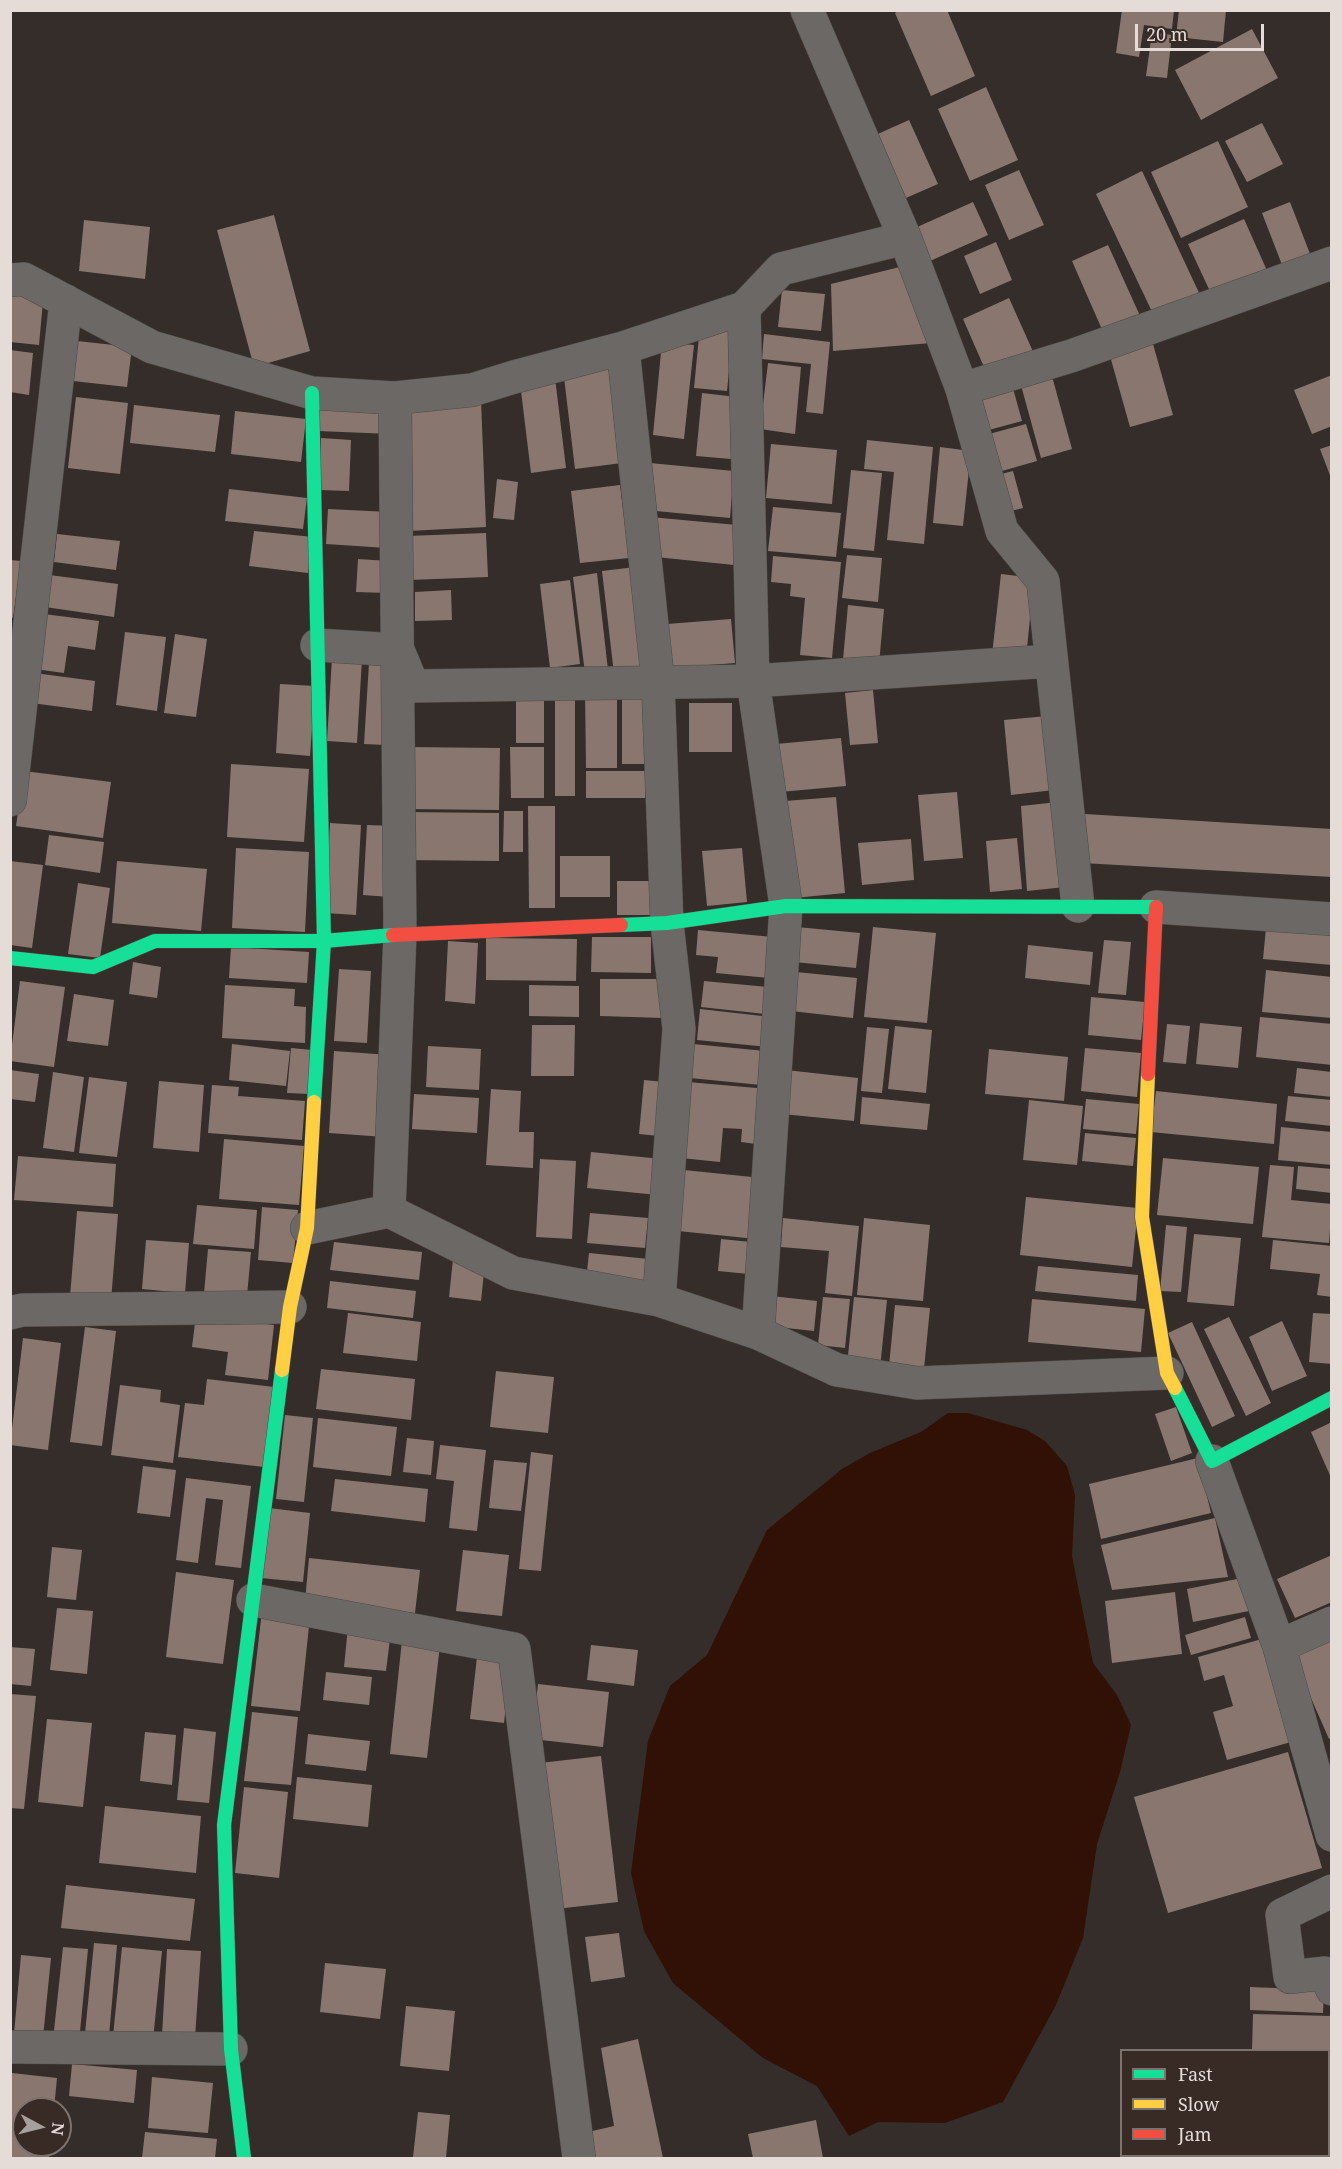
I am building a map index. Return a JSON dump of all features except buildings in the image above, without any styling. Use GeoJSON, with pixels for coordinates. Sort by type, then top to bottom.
{"type":"FeatureCollection","features":[{"type":"Feature","properties":{"kind":"street"},"geometry":{"type":"LineString","coordinates":[[807,10],[905,238],[962,388],[1002,531],[1043,581],[1078,906]]}},
{"type":"Feature","properties":{"kind":"street"},"geometry":{"type":"LineString","coordinates":[[10,280],[24,279],[152,347],[312,393],[395,398],[472,390],[514,376],[623,348],[744,308],[781,269],[905,238]]}},
{"type":"Feature","properties":{"kind":"street"},"geometry":{"type":"LineString","coordinates":[[962,388],[1071,356],[1332,263]]}},
{"type":"Feature","properties":{"kind":"street"},"geometry":{"type":"LineString","coordinates":[[10,800],[66,301]]}},
{"type":"Feature","properties":{"kind":"street"},"geometry":{"type":"LineString","coordinates":[[744,308],[753,681],[786,906],[758,1333]]}},
{"type":"Feature","properties":{"kind":"street"},"geometry":{"type":"LineString","coordinates":[[623,348],[658,682],[667,923],[679,1029],[659,1300]]}},
{"type":"Feature","properties":{"kind":"street"},"geometry":{"type":"LineString","coordinates":[[244,2158],[231,2049],[225,1825],[290,1307],[307,1228],[324,941],[312,393]]}},
{"type":"Feature","properties":{"kind":"street"},"geometry":{"type":"LineString","coordinates":[[389,1211],[400,934],[395,398]]}},
{"type":"Feature","properties":{"kind":"street"},"geometry":{"type":"LineString","coordinates":[[317,645],[398,651]]}},
{"type":"Feature","properties":{"kind":"street"},"geometry":{"type":"LineString","coordinates":[[398,651],[413,686],[753,681],[1051,661]]}},
{"type":"Feature","properties":{"kind":"street"},"geometry":{"type":"LineString","coordinates":[[10,958],[93,968],[155,941],[324,941],[400,934],[667,923],[786,906],[1156,907],[1332,919]]}},
{"type":"Feature","properties":{"kind":"street"},"geometry":{"type":"LineString","coordinates":[[1156,907],[1142,1217],[1167,1373],[1212,1461],[1279,1646],[1332,1835]]}},
{"type":"Feature","properties":{"kind":"street"},"geometry":{"type":"LineString","coordinates":[[307,1228],[389,1211],[513,1273],[659,1300],[758,1333],[837,1370],[917,1383],[1167,1373]]}},
{"type":"Feature","properties":{"kind":"street"},"geometry":{"type":"LineString","coordinates":[[10,1313],[22,1310],[290,1307]]}},
{"type":"Feature","properties":{"kind":"street"},"geometry":{"type":"LineString","coordinates":[[1212,1461],[1332,1398]]}},
{"type":"Feature","properties":{"kind":"street"},"geometry":{"type":"LineString","coordinates":[[253,1600],[514,1649],[579,2158]]}},
{"type":"Feature","properties":{"kind":"street"},"geometry":{"type":"LineString","coordinates":[[1279,1646],[1332,1623]]}},
{"type":"Feature","properties":{"kind":"street"},"geometry":{"type":"LineString","coordinates":[[1332,1891],[1282,1915],[1290,1977],[1325,1973],[1332,1989]]}},
{"type":"Feature","properties":{"kind":"street"},"geometry":{"type":"LineString","coordinates":[[10,2046],[231,2049]]}},
{"type":"Feature","properties":{"kind":"shaded area"},"geometry":{"type":"Polygon","coordinates":[[[948,1413],[968,1413],[1027,1430],[1045,1441],[1067,1466],[1075,1495],[1072,1556],[1093,1663],[1117,1695],[1131,1725],[1120,1772],[1097,1844],[1083,1938],[1056,2005],[1003,2102],[945,2123],[878,2122],[849,2136],[817,2086],[763,2058],[673,1983],[644,1931],[631,1873],[648,1741],[670,1686],[707,1655],[767,1530],[842,1469],[870,1453],[921,1432],[948,1413]]]}},
{"type":"Feature","properties":{"kind":"traffic: fast"},"geometry":{"type":"LineString","coordinates":[[312,393],[324,941],[314,1102]]}},
{"type":"Feature","properties":{"kind":"traffic: fast"},"geometry":{"type":"LineString","coordinates":[[621,925],[667,923],[786,906],[1156,907]]}},
{"type":"Feature","properties":{"kind":"traffic: fast"},"geometry":{"type":"LineString","coordinates":[[10,958],[93,967],[155,941],[324,941],[393,935]]}},
{"type":"Feature","properties":{"kind":"traffic: fast"},"geometry":{"type":"LineString","coordinates":[[244,2158],[231,2049],[224,1825],[282,1370]]}},
{"type":"Feature","properties":{"kind":"traffic: fast"},"geometry":{"type":"LineString","coordinates":[[1175,1388],[1212,1461],[1332,1398]]}},
{"type":"Feature","properties":{"kind":"traffic: slow"},"geometry":{"type":"LineString","coordinates":[[1148,1074],[1142,1217],[1167,1373],[1175,1388]]}},
{"type":"Feature","properties":{"kind":"traffic: slow"},"geometry":{"type":"LineString","coordinates":[[282,1370],[290,1307],[307,1228],[314,1102]]}},
{"type":"Feature","properties":{"kind":"traffic: jam"},"geometry":{"type":"LineString","coordinates":[[1148,1074],[1156,907]]}},
{"type":"Feature","properties":{"kind":"traffic: jam"},"geometry":{"type":"LineString","coordinates":[[393,935],[621,925]]}}]}
